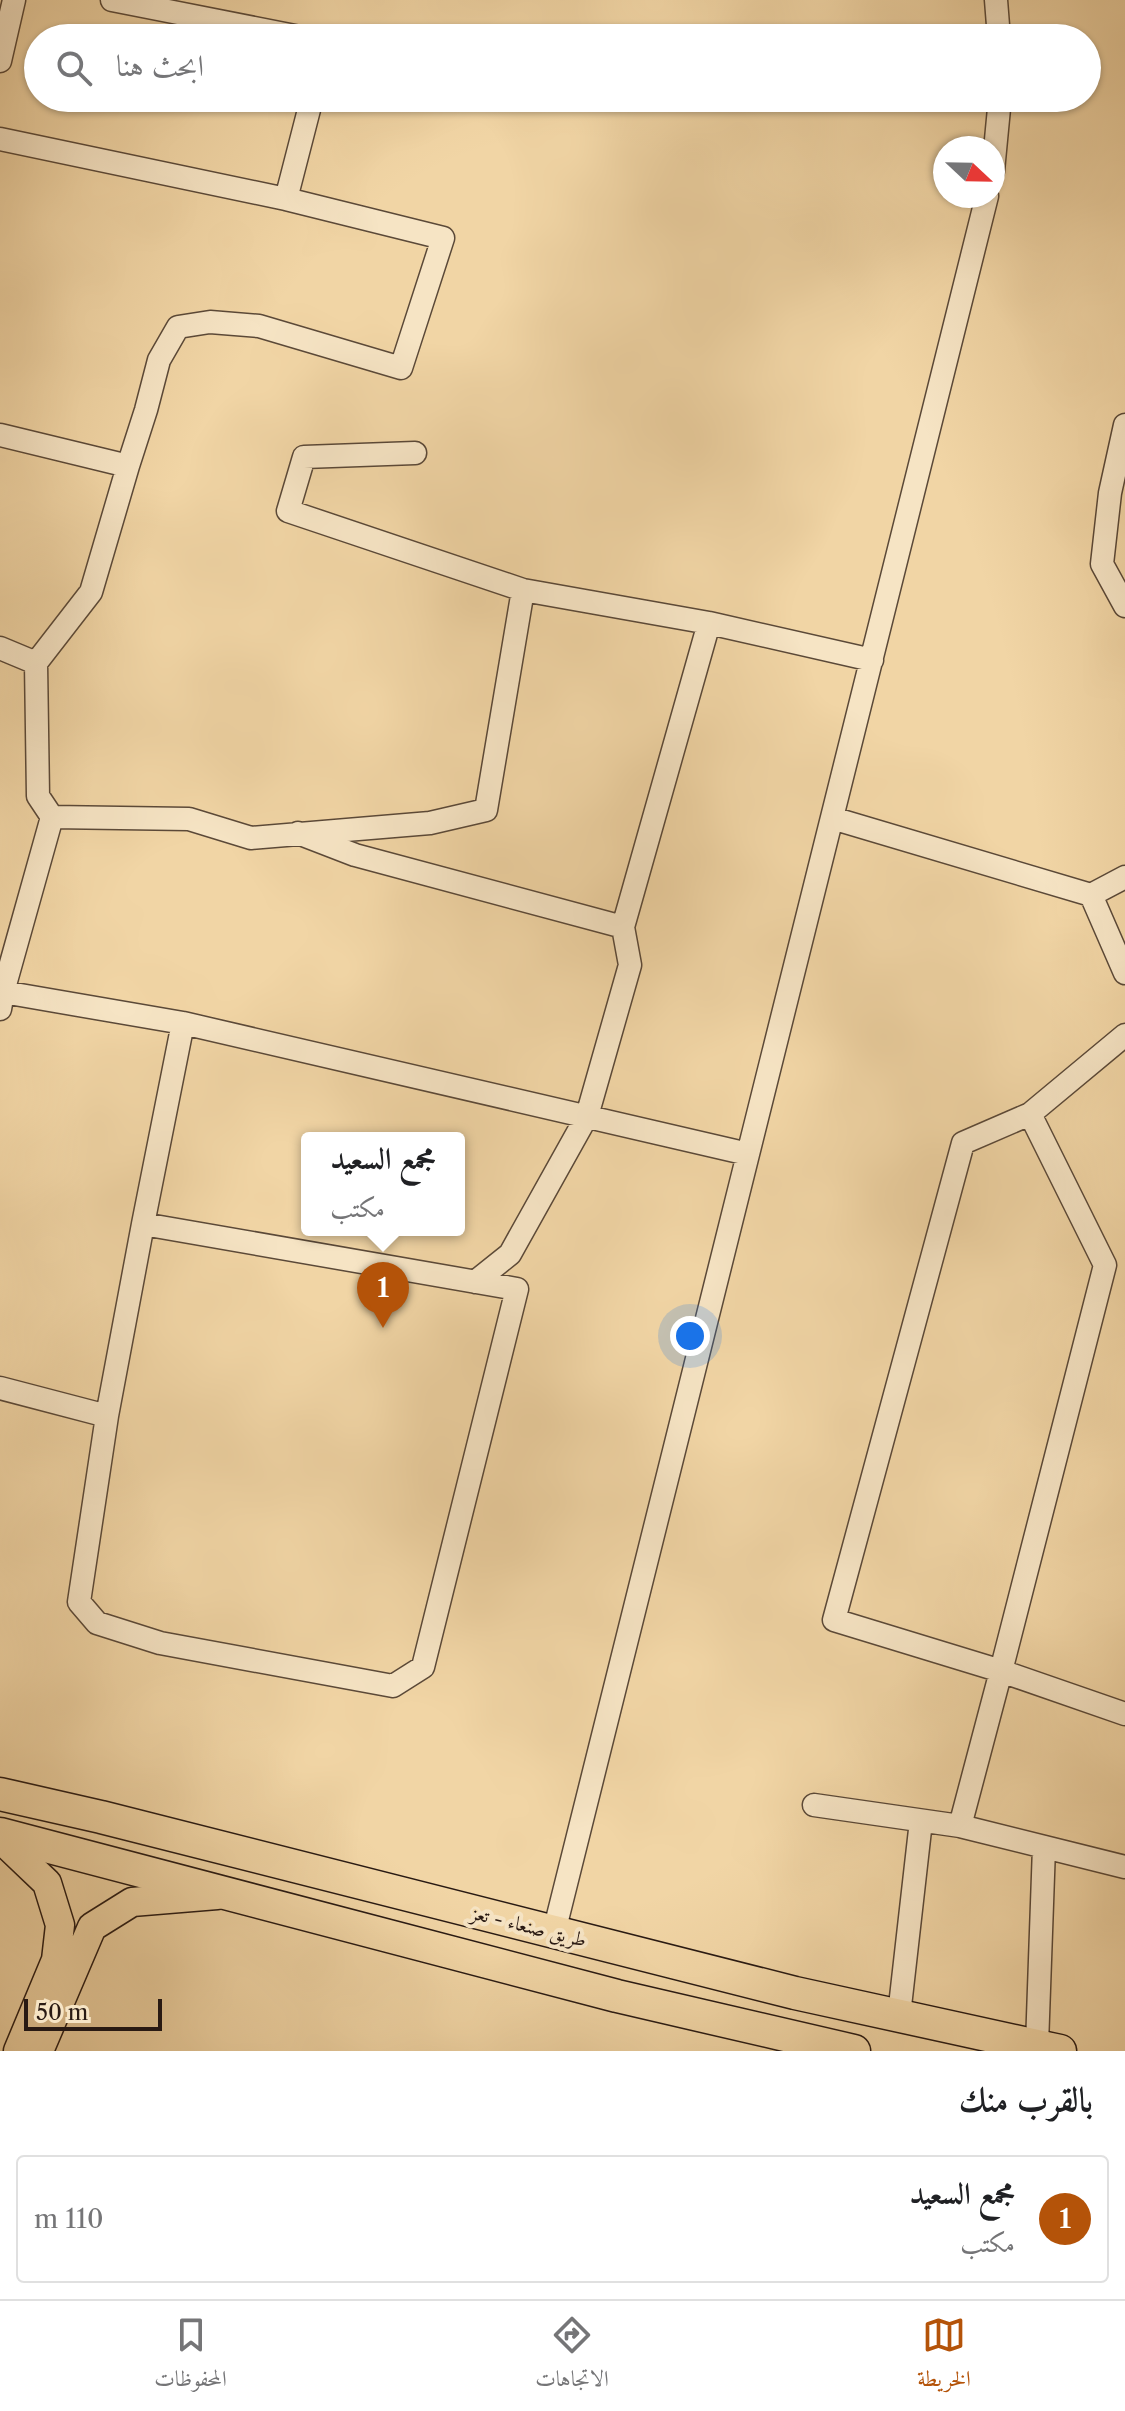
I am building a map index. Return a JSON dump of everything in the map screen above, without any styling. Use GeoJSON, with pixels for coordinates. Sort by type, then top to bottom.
{"type":"FeatureCollection","features":[{"type":"Feature","properties":{"kind":"highway","name":"طريق صنعاء - تعز"},"geometry":{"type":"LineString","coordinates":[[0,1794],[795,1993],[1048,2048]]}},
{"type":"Feature","properties":{"kind":"highway"},"geometry":{"type":"LineString","coordinates":[[0,1836],[808,2045],[854,2051]]}},
{"type":"Feature","properties":{"kind":"main road"},"geometry":{"type":"LineString","coordinates":[[0,1836],[47,1883],[60,1925],[56,1960],[18,2051]]}},
{"type":"Feature","properties":{"kind":"main road"},"geometry":{"type":"LineString","coordinates":[[39,2051],[92,1927],[132,1902],[230,1894]]}},
{"type":"Feature","properties":{"kind":"street"},"geometry":{"type":"LineString","coordinates":[[0,61],[14,0]]}},
{"type":"Feature","properties":{"kind":"street"},"geometry":{"type":"LineString","coordinates":[[112,0],[234,24]]}},
{"type":"Feature","properties":{"kind":"street"},"geometry":{"type":"LineString","coordinates":[[996,0],[998,24]]}},
{"type":"Feature","properties":{"kind":"street"},"geometry":{"type":"LineString","coordinates":[[286,199],[308,112]]}},
{"type":"Feature","properties":{"kind":"street"},"geometry":{"type":"LineString","coordinates":[[996,136],[999,112]]}},
{"type":"Feature","properties":{"kind":"street"},"geometry":{"type":"LineString","coordinates":[[0,139],[286,199],[443,238],[401,368],[259,326],[210,322],[178,327],[159,360],[91,592],[36,663],[38,796],[52,817],[2,1000],[183,1023],[748,1154]]}},
{"type":"Feature","properties":{"kind":"street"},"geometry":{"type":"LineString","coordinates":[[554,1932],[984,208]]}},
{"type":"Feature","properties":{"kind":"street"},"geometry":{"type":"LineString","coordinates":[[1125,425],[1110,493],[1102,564],[1125,606]]}},
{"type":"Feature","properties":{"kind":"street"},"geometry":{"type":"LineString","coordinates":[[0,435],[128,466]]}},
{"type":"Feature","properties":{"kind":"street"},"geometry":{"type":"LineString","coordinates":[[415,453],[304,457],[288,511],[523,590],[709,623],[872,660]]}},
{"type":"Feature","properties":{"kind":"street"},"geometry":{"type":"LineString","coordinates":[[52,817],[189,819],[251,838],[430,823],[486,810],[523,590]]}},
{"type":"Feature","properties":{"kind":"street"},"geometry":{"type":"LineString","coordinates":[[475,1282],[510,1254],[587,1116],[630,965],[623,927],[709,623]]}},
{"type":"Feature","properties":{"kind":"street"},"geometry":{"type":"LineString","coordinates":[[0,648],[36,663]]}},
{"type":"Feature","properties":{"kind":"street"},"geometry":{"type":"LineString","coordinates":[[832,818],[1091,895],[1125,877]]}},
{"type":"Feature","properties":{"kind":"street"},"geometry":{"type":"LineString","coordinates":[[298,833],[355,855],[623,927]]}},
{"type":"Feature","properties":{"kind":"street"},"geometry":{"type":"LineString","coordinates":[[1091,895],[1125,973]]}},
{"type":"Feature","properties":{"kind":"street"},"geometry":{"type":"LineString","coordinates":[[143,1224],[517,1289],[423,1667],[393,1686],[160,1643],[97,1623],[79,1602],[107,1416],[143,1224],[183,1023]]}},
{"type":"Feature","properties":{"kind":"street"},"geometry":{"type":"LineString","coordinates":[[1125,1035],[1030,1114],[963,1143],[834,1620],[1001,1671],[1125,1714]]}},
{"type":"Feature","properties":{"kind":"street"},"geometry":{"type":"LineString","coordinates":[[960,1826],[1105,1265],[1030,1114]]}},
{"type":"Feature","properties":{"kind":"street"},"geometry":{"type":"LineString","coordinates":[[0,1388],[107,1416]]}},
{"type":"Feature","properties":{"kind":"street"},"geometry":{"type":"LineString","coordinates":[[814,1805],[960,1826],[1125,1867]]}},
{"type":"Feature","properties":{"kind":"street"},"geometry":{"type":"LineString","coordinates":[[899,2015],[921,1821]]}},
{"type":"Feature","properties":{"kind":"street"},"geometry":{"type":"LineString","coordinates":[[1044,1847],[1048,2048]]}},
{"type":"Feature","properties":{"kind":"place","name":"مجمع السعيد"},"geometry":{"type":"Point","coordinates":[383,1328]}}]}
